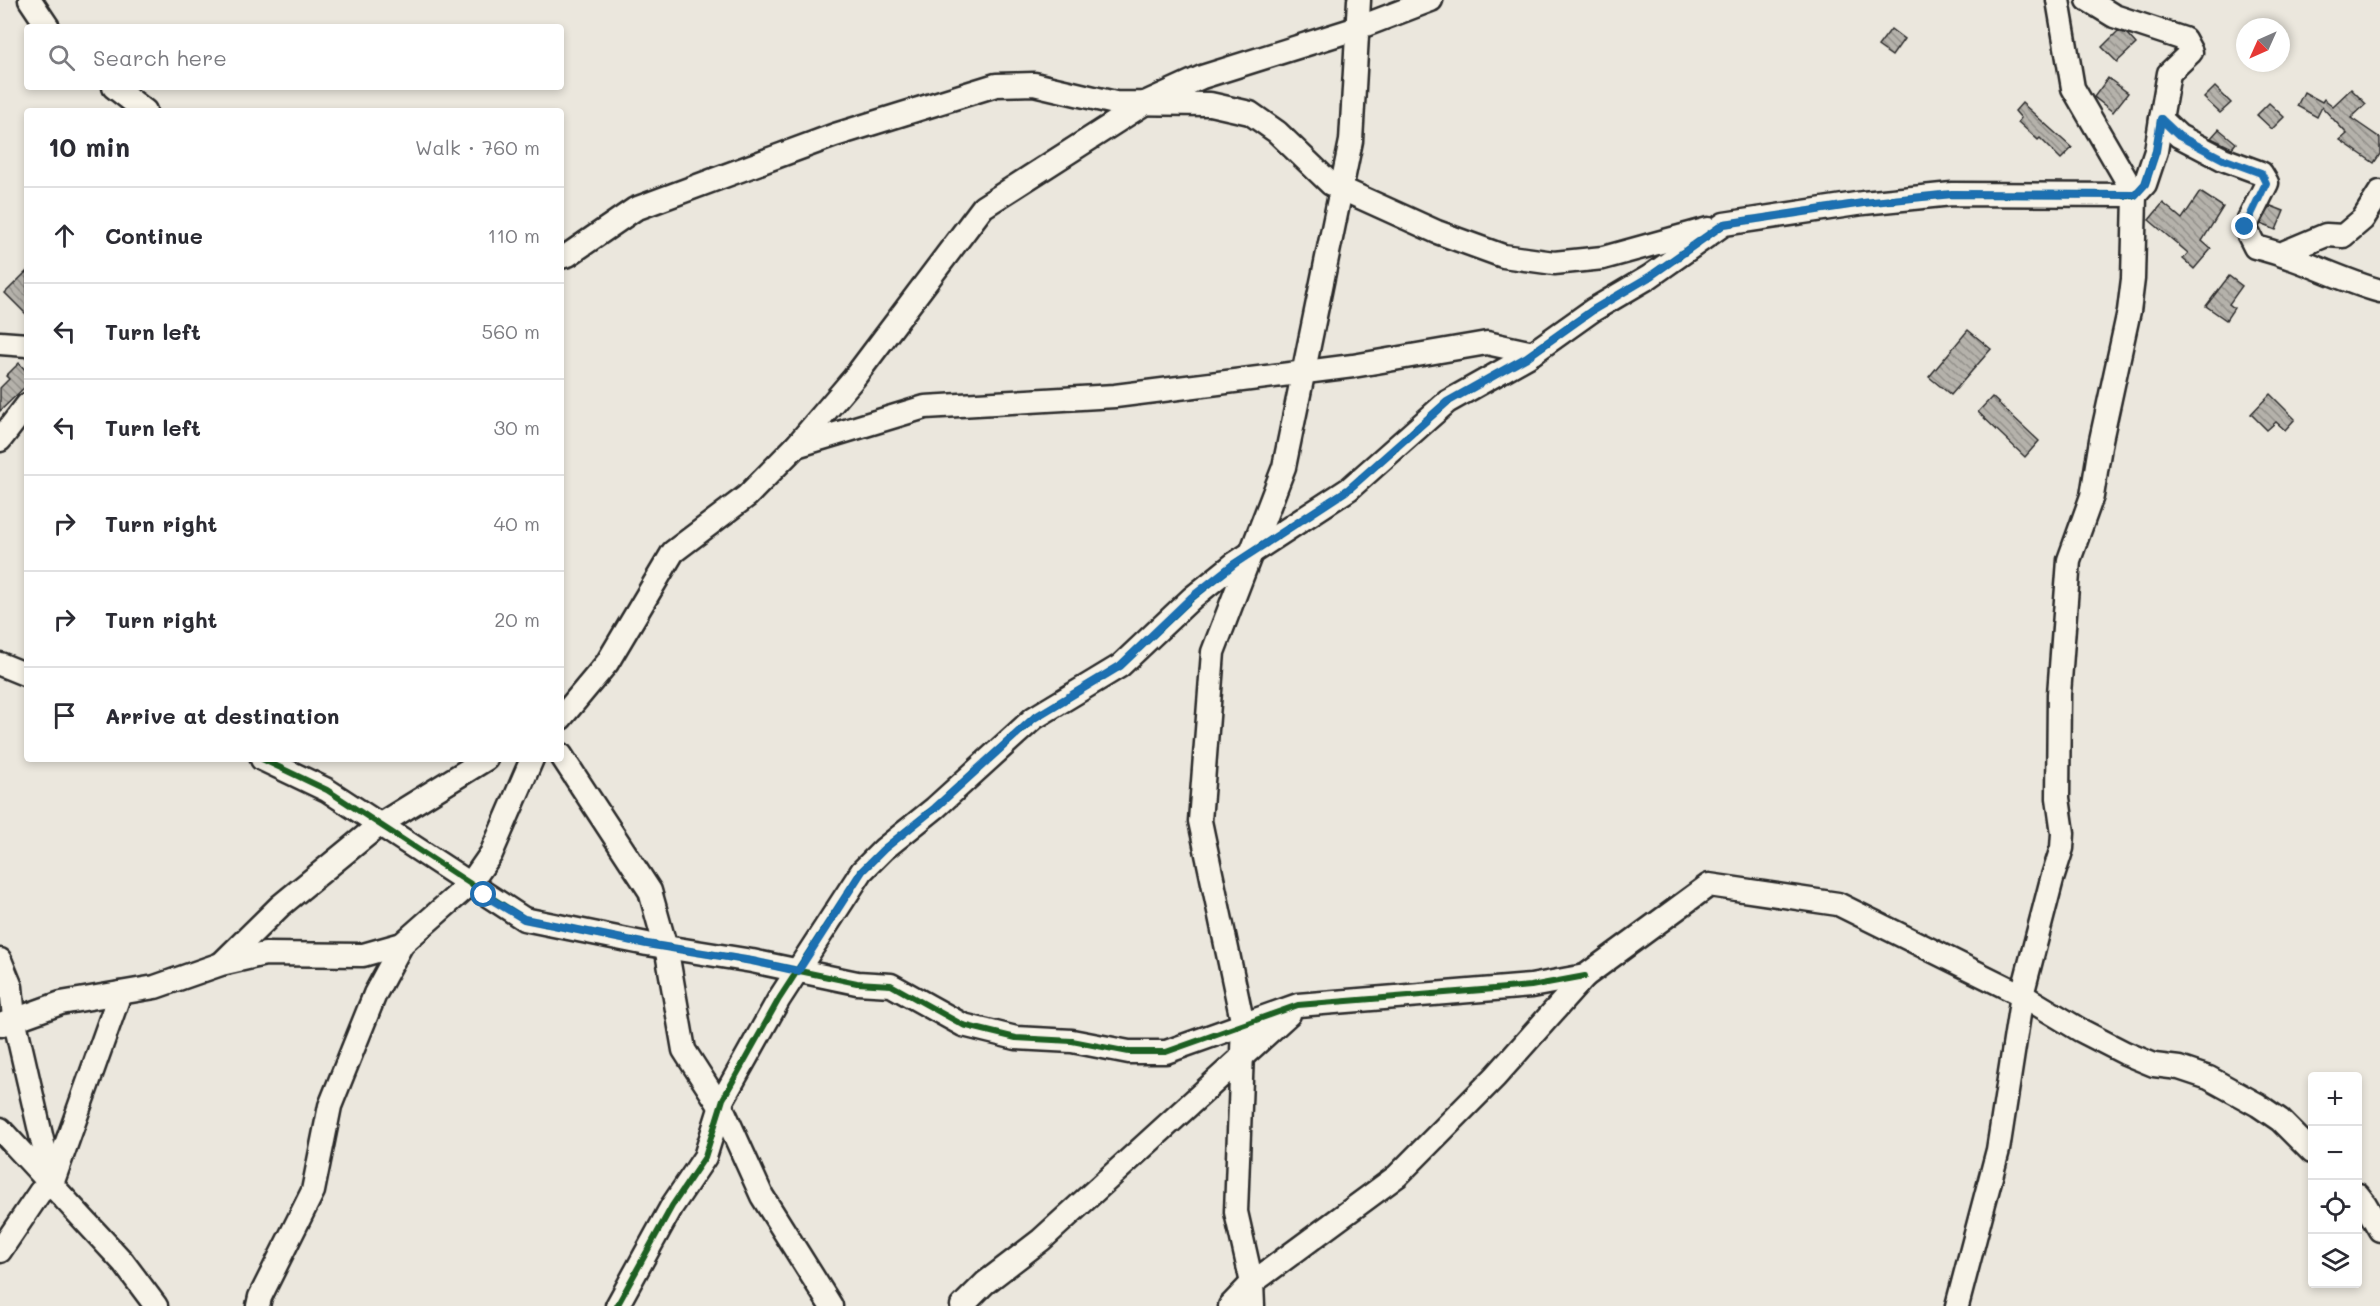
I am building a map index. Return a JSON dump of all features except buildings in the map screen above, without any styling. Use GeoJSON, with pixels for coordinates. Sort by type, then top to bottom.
{"type":"FeatureCollection","features":[{"type":"Feature","properties":{"kind":"street"},"geometry":{"type":"LineString","coordinates":[[30,0],[46,24]]}},
{"type":"Feature","properties":{"kind":"street"},"geometry":{"type":"LineString","coordinates":[[1253,1306],[1252,1283],[1236,1212],[1243,1025],[1200,821],[1213,652],[1284,467],[1351,141],[1359,0]]}},
{"type":"Feature","properties":{"kind":"street"},"geometry":{"type":"LineString","coordinates":[[564,712],[607,663],[673,552],[747,496],[796,446],[854,378],[983,207],[1148,102],[1202,77],[1358,28],[1431,0]]}},
{"type":"Feature","properties":{"kind":"street"},"geometry":{"type":"LineString","coordinates":[[1957,1306],[1998,1150],[2022,995],[2062,848],[2063,833],[2058,798],[2059,706],[2069,560],[2092,496],[2101,440],[2129,311],[2133,279],[2135,195],[2073,88],[2058,0]]}},
{"type":"Feature","properties":{"kind":"street"},"geometry":{"type":"LineString","coordinates":[[564,256],[635,209],[835,135],[996,85],[1034,84],[1115,104],[1148,102],[1210,104],[1250,113],[1277,132],[1331,184],[1437,232],[1503,256],[1554,263],[1603,258],[1724,224],[1863,203],[1952,194],[2135,195],[2145,184],[2156,151],[2169,73],[2191,52],[2184,39],[2114,15],[2088,0]]}},
{"type":"Feature","properties":{"kind":"street"},"geometry":{"type":"LineString","coordinates":[[118,90],[140,108]]}},
{"type":"Feature","properties":{"kind":"street"},"geometry":{"type":"LineString","coordinates":[[2161,119],[2179,136],[2223,159],[2261,173],[2266,183],[2245,227],[2255,247],[2283,254],[2356,284],[2380,291]]}},
{"type":"Feature","properties":{"kind":"street"},"geometry":{"type":"LineString","coordinates":[[2283,254],[2326,235],[2343,236],[2363,219],[2380,192]]}},
{"type":"Feature","properties":{"kind":"street"},"geometry":{"type":"LineString","coordinates":[[617,1306],[672,1206],[705,1157],[720,1106],[779,999],[862,871],[884,849],[935,808],[1034,718],[1120,666],[1192,597],[1251,553],[1349,489],[1447,402],[1533,353],[1593,310],[1649,277],[1724,224]]}},
{"type":"Feature","properties":{"kind":"street"},"geometry":{"type":"LineString","coordinates":[[0,343],[24,345]]}},
{"type":"Feature","properties":{"kind":"street"},"geometry":{"type":"LineString","coordinates":[[796,446],[925,407],[1115,396],[1303,372],[1487,343],[1533,353]]}},
{"type":"Feature","properties":{"kind":"street"},"geometry":{"type":"LineString","coordinates":[[0,440],[24,409]]}},
{"type":"Feature","properties":{"kind":"street"},"geometry":{"type":"LineString","coordinates":[[0,664],[24,674]]}},
{"type":"Feature","properties":{"kind":"street"},"geometry":{"type":"LineString","coordinates":[[564,760],[650,891],[665,945],[684,1050],[720,1106],[762,1196],[831,1306]]}},
{"type":"Feature","properties":{"kind":"street"},"geometry":{"type":"LineString","coordinates":[[268,762],[327,790],[524,919],[857,983],[891,985],[963,1024],[1016,1038],[1072,1041],[1129,1052],[1166,1052],[1298,1005],[1531,986],[1585,976]]}},
{"type":"Feature","properties":{"kind":"street"},"geometry":{"type":"LineString","coordinates":[[220,964],[280,906],[379,825],[481,762]]}},
{"type":"Feature","properties":{"kind":"street"},"geometry":{"type":"LineString","coordinates":[[258,1306],[313,1191],[330,1106],[375,994],[402,944],[470,884],[491,854],[531,762]]}},
{"type":"Feature","properties":{"kind":"street"},"geometry":{"type":"LineString","coordinates":[[1230,1306],[1252,1283],[1397,1176],[1495,1077],[1585,976],[1709,885],[1838,904],[2022,995],[2080,1030],[2125,1053],[2154,1065],[2179,1068],[2209,1078],[2280,1120],[2308,1147]]}},
{"type":"Feature","properties":{"kind":"street"},"geometry":{"type":"LineString","coordinates":[[7,1021],[61,1003],[155,987],[220,964],[265,954],[363,955],[402,944]]}},
{"type":"Feature","properties":{"kind":"street"},"geometry":{"type":"LineString","coordinates":[[0,960],[11,987],[7,1021],[52,1184]]}},
{"type":"Feature","properties":{"kind":"street"},"geometry":{"type":"LineString","coordinates":[[0,1251],[40,1192],[52,1184],[120,993]]}},
{"type":"Feature","properties":{"kind":"street"},"geometry":{"type":"LineString","coordinates":[[962,1306],[985,1283],[1041,1240],[1298,1005]]}},
{"type":"Feature","properties":{"kind":"street"},"geometry":{"type":"LineString","coordinates":[[0,1130],[123,1262],[156,1306]]}},
{"type":"Feature","properties":{"kind":"street"},"geometry":{"type":"LineString","coordinates":[[2362,1201],[2380,1230]]}},
{"type":"Feature","properties":{"kind":"cycle path"},"geometry":{"type":"LineString","coordinates":[[617,1306],[672,1206],[705,1157],[723,1099],[779,999],[862,871],[884,849],[935,808],[1034,718],[1120,666],[1192,598],[1234,564],[1349,489],[1447,402],[1527,357],[1593,310],[1649,277],[1724,224],[1863,203],[1952,194],[2135,195],[2145,184],[2156,151],[2161,119]]}},
{"type":"Feature","properties":{"kind":"cycle path"},"geometry":{"type":"LineString","coordinates":[[268,762],[327,790],[524,919],[857,983],[891,985],[963,1025],[1016,1038],[1072,1041],[1129,1052],[1166,1052],[1298,1005],[1531,986],[1585,976]]}},
{"type":"Feature","properties":{"kind":"route"},"geometry":{"type":"LineString","coordinates":[[484,895],[524,919],[798,971],[862,871],[884,849],[935,808],[1034,718],[1120,666],[1192,597],[1234,564],[1349,489],[1447,402],[1527,357],[1593,310],[1649,277],[1724,224],[1863,203],[1952,194],[2135,195],[2145,184],[2156,151],[2161,119],[2179,136],[2223,159],[2261,173],[2266,183],[2245,227]]}}]}
